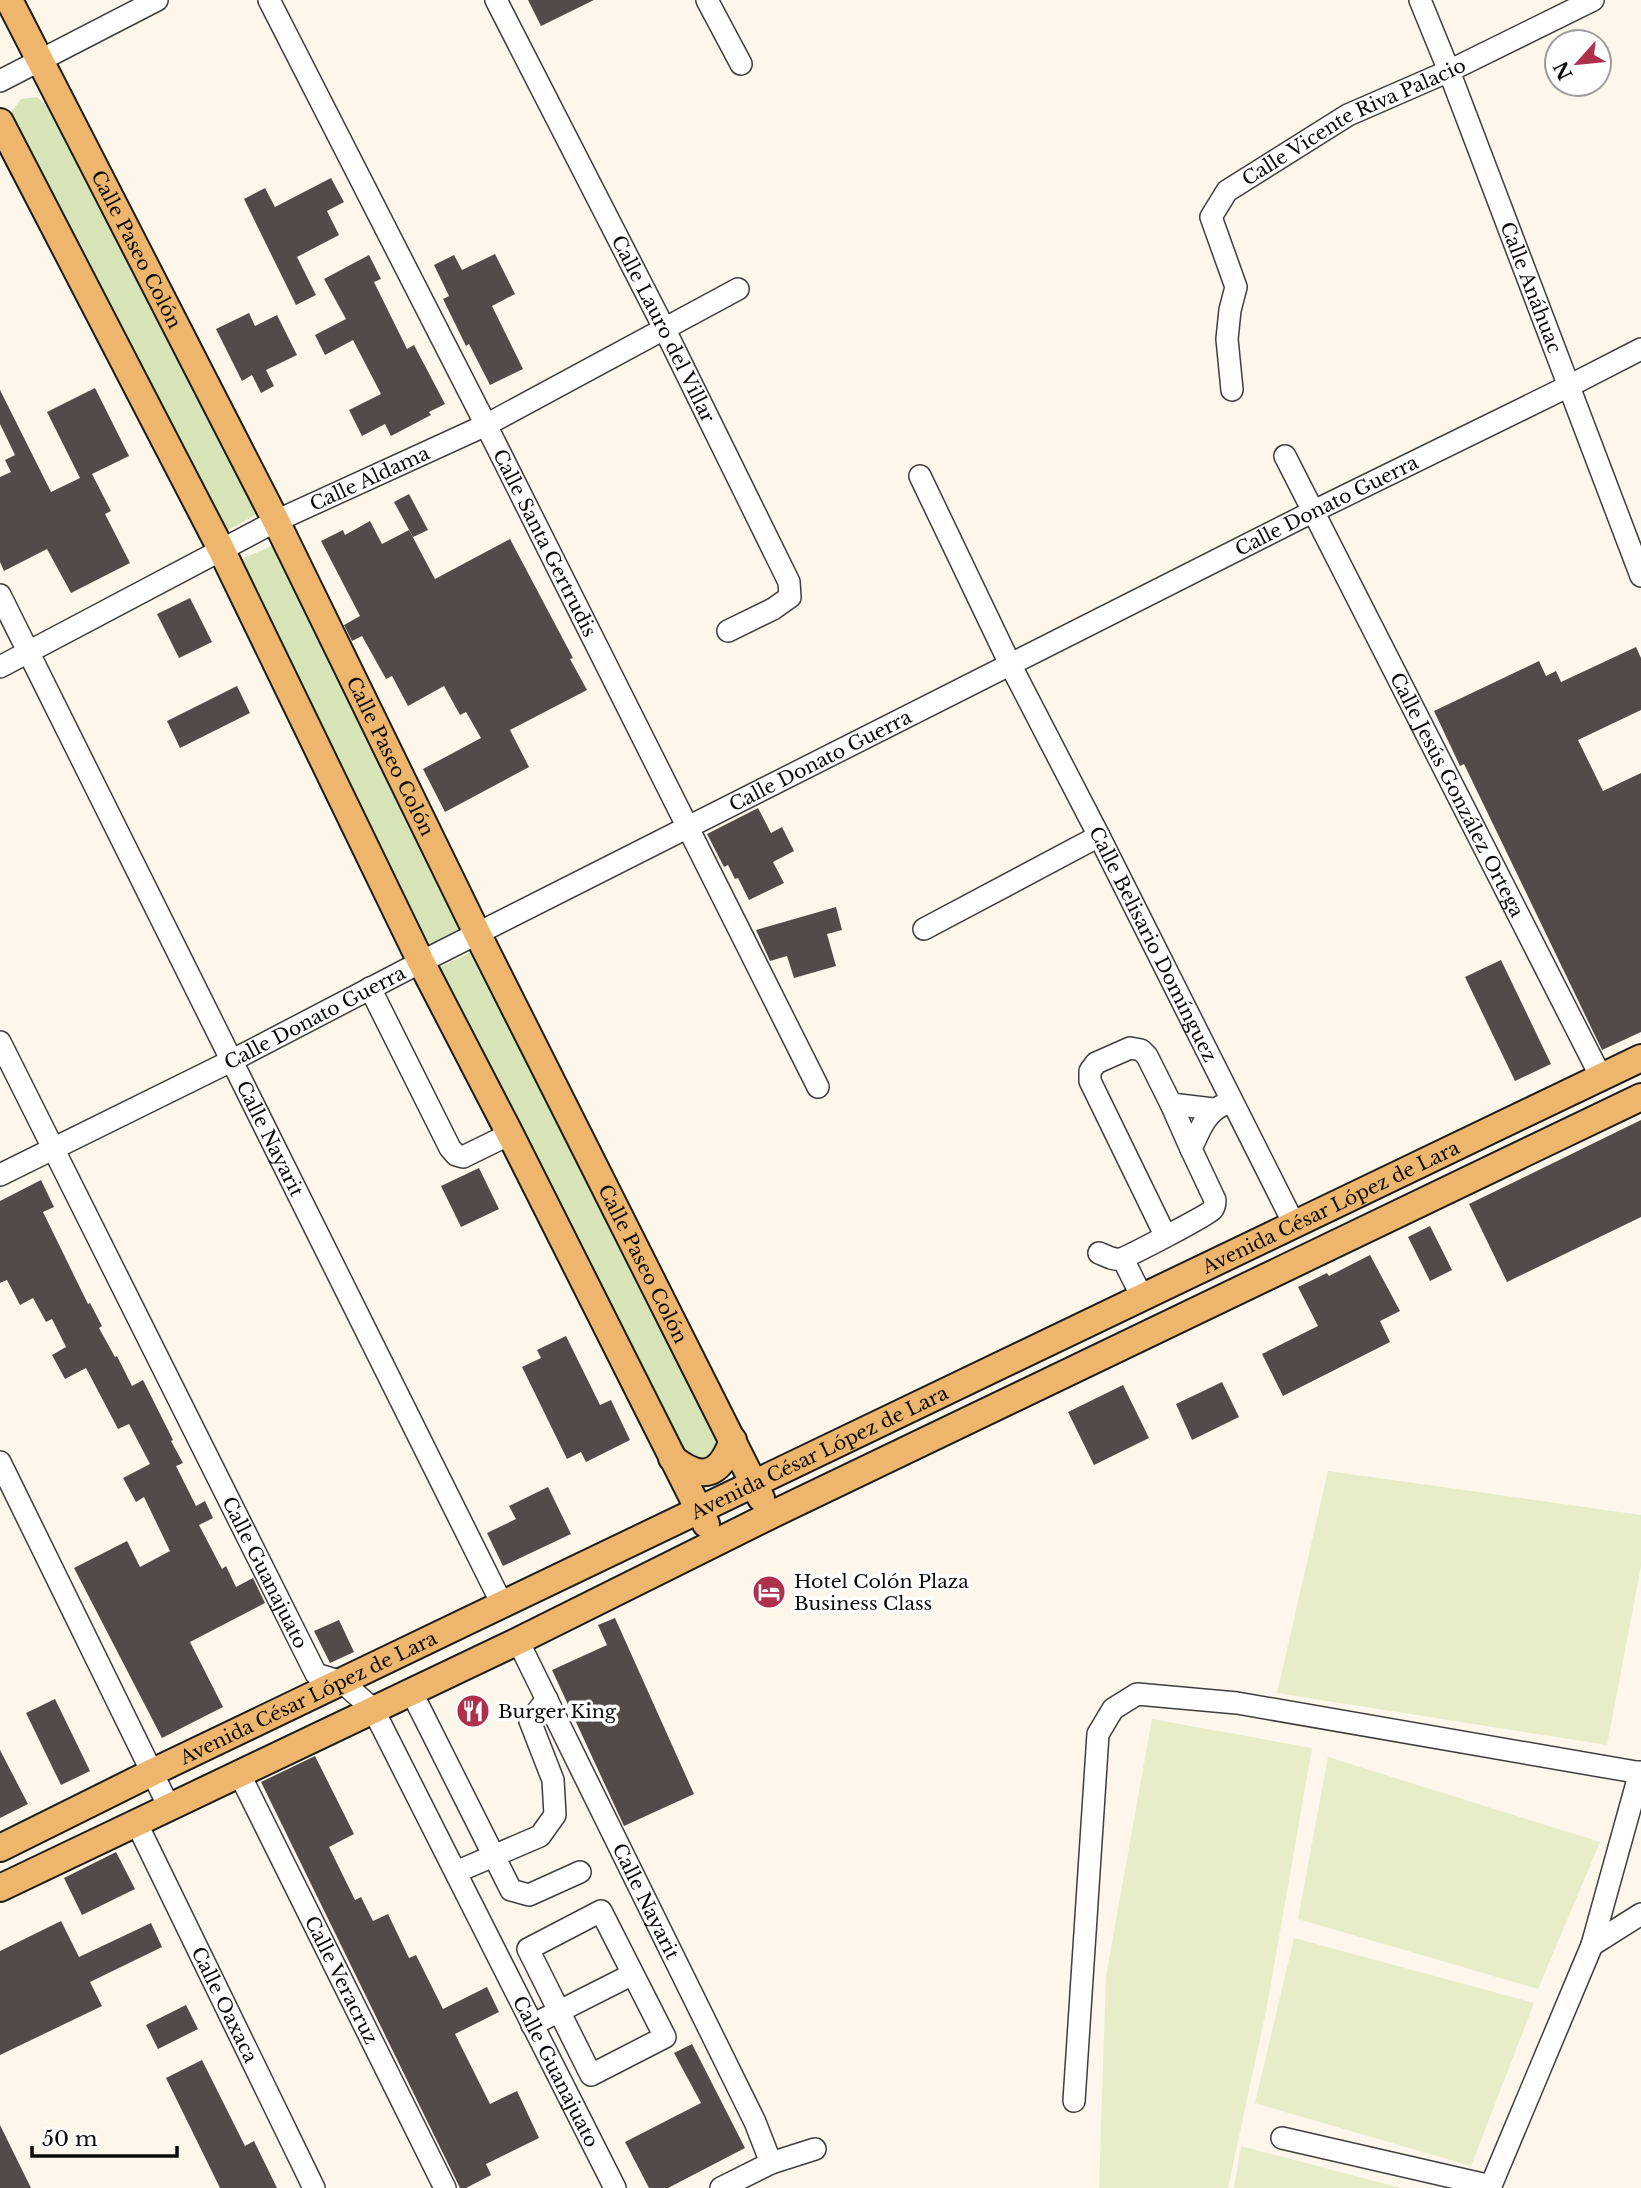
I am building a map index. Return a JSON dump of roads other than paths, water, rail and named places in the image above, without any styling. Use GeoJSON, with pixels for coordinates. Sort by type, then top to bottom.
{"type":"FeatureCollection","features":[{"type":"Feature","properties":{"kind":"main road","name":"Calle Paseo Colón"},"geometry":{"type":"LineString","coordinates":[[9,0],[276,521],[477,933],[769,1516]]}},
{"type":"Feature","properties":{"kind":"main road"},"geometry":{"type":"LineString","coordinates":[[0,122],[221,550],[421,962],[715,1542]]}},
{"type":"Feature","properties":{"kind":"main road","name":"Avenida César López de Lara"},"geometry":{"type":"LineString","coordinates":[[0,1848],[153,1772],[1641,1058]]}},
{"type":"Feature","properties":{"kind":"main road","name":"Avenida César López de Lara"},"geometry":{"type":"LineString","coordinates":[[0,1888],[518,1641],[715,1542],[1641,1097]]}},
{"type":"Feature","properties":{"kind":"main road"},"geometry":{"type":"LineString","coordinates":[[673,1458],[692,1471],[706,1472],[725,1460],[733,1440]]}},
{"type":"Feature","properties":{"kind":"street"},"geometry":{"type":"LineString","coordinates":[[0,81],[157,0]]}},
{"type":"Feature","properties":{"kind":"street","name":"Calle Santa Gertrudis"},"geometry":{"type":"LineString","coordinates":[[269,0],[818,1087]]}},
{"type":"Feature","properties":{"kind":"street","name":"Calle Lauro del Villar"},"geometry":{"type":"LineString","coordinates":[[496,0],[664,328],[789,582],[790,597],[773,609],[728,631]]}},
{"type":"Feature","properties":{"kind":"street"},"geometry":{"type":"LineString","coordinates":[[708,0],[741,64]]}},
{"type":"Feature","properties":{"kind":"street","name":"Calle Anáhuac"},"geometry":{"type":"LineString","coordinates":[[1420,0],[1641,576]]}},
{"type":"Feature","properties":{"kind":"street","name":"Calle Vicente Riva Palacio"},"geometry":{"type":"LineString","coordinates":[[1232,390],[1227,339],[1236,287],[1211,217],[1227,191],[1348,115],[1449,71],[1593,0]]}},
{"type":"Feature","properties":{"kind":"street","name":"Calle Aldama"},"geometry":{"type":"LineString","coordinates":[[0,667],[276,521],[486,425],[738,289]]}},
{"type":"Feature","properties":{"kind":"street","name":"Calle Donato Guerra"},"geometry":{"type":"LineString","coordinates":[[0,1175],[231,1061],[477,933],[1010,664],[1641,349]]}},
{"type":"Feature","properties":{"kind":"street","name":"Calle Jesús González Ortega"},"geometry":{"type":"LineString","coordinates":[[1285,456],[1601,1077]]}},
{"type":"Feature","properties":{"kind":"street","name":"Calle Belisario Domínguez"},"geometry":{"type":"LineString","coordinates":[[920,476],[1010,664],[1100,836],[1223,1106],[1294,1224]]}},
{"type":"Feature","properties":{"kind":"street","name":"Calle Nayarit"},"geometry":{"type":"LineString","coordinates":[[0,596],[503,1606]]}},
{"type":"Feature","properties":{"kind":"street"},"geometry":{"type":"LineString","coordinates":[[924,929],[1100,836]]}},
{"type":"Feature","properties":{"kind":"street"},"geometry":{"type":"LineString","coordinates":[[370,988],[456,1155],[463,1157],[510,1135]]}},
{"type":"Feature","properties":{"kind":"street","name":"Calle Guanajuato"},"geometry":{"type":"LineString","coordinates":[[0,1042],[316,1674],[342,1682],[373,1709],[615,2188]]}},
{"type":"Feature","properties":{"kind":"street"},"geometry":{"type":"LineString","coordinates":[[1100,1253],[1114,1259],[1123,1259],[1165,1235],[1200,1220],[1213,1209],[1215,1200],[1147,1056],[1141,1050],[1130,1048],[1096,1063],[1090,1071],[1090,1081],[1165,1235]]}},
{"type":"Feature","properties":{"kind":"street"},"geometry":{"type":"LineString","coordinates":[[1171,1104],[1223,1106]]}},
{"type":"Feature","properties":{"kind":"street"},"geometry":{"type":"LineString","coordinates":[[1191,1149],[1201,1127],[1223,1106]]}},
{"type":"Feature","properties":{"kind":"street"},"geometry":{"type":"LineString","coordinates":[[1123,1259],[1142,1297]]}},
{"type":"Feature","properties":{"kind":"street"},"geometry":{"type":"LineString","coordinates":[[0,1462],[169,1807]]}},
{"type":"Feature","properties":{"kind":"street","name":"Calle Nayarit"},"geometry":{"type":"LineString","coordinates":[[518,1641],[755,2122],[771,2163]]}},
{"type":"Feature","properties":{"kind":"street"},"geometry":{"type":"LineString","coordinates":[[411,1691],[511,1890],[529,1895],[580,1872]]}},
{"type":"Feature","properties":{"kind":"street"},"geometry":{"type":"LineString","coordinates":[[1074,2101],[1098,1734],[1113,1709],[1137,1694],[1237,1703],[1640,1772],[1592,1945],[1491,2187],[1282,2138]]}},
{"type":"Feature","properties":{"kind":"street"},"geometry":{"type":"LineString","coordinates":[[456,1872],[540,1836],[555,1815],[553,1780],[530,1721],[547,1699]]}},
{"type":"Feature","properties":{"kind":"street","name":"Calle Veracruz"},"geometry":{"type":"LineString","coordinates":[[239,1773],[445,2188]]}},
{"type":"Feature","properties":{"kind":"street","name":"Calle Oaxaca"},"geometry":{"type":"LineString","coordinates":[[136,1822],[314,2188]]}},
{"type":"Feature","properties":{"kind":"street"},"geometry":{"type":"LineString","coordinates":[[601,1911],[665,2037],[592,2075],[559,2011],[528,1950],[601,1911]]}},
{"type":"Feature","properties":{"kind":"street"},"geometry":{"type":"LineString","coordinates":[[1592,1945],[1641,1914]]}},
{"type":"Feature","properties":{"kind":"street"},"geometry":{"type":"LineString","coordinates":[[532,2025],[634,1974]]}},
{"type":"Feature","properties":{"kind":"street"},"geometry":{"type":"LineString","coordinates":[[721,2188],[771,2163],[816,2149]]}},
{"type":"Feature","properties":{"kind":"place","name":"Hotel Colón Plaza Business Class"},"geometry":{"type":"Point","coordinates":[769,1592]}},
{"type":"Feature","properties":{"kind":"place","name":"Burger King"},"geometry":{"type":"Point","coordinates":[473,1711]}}]}
